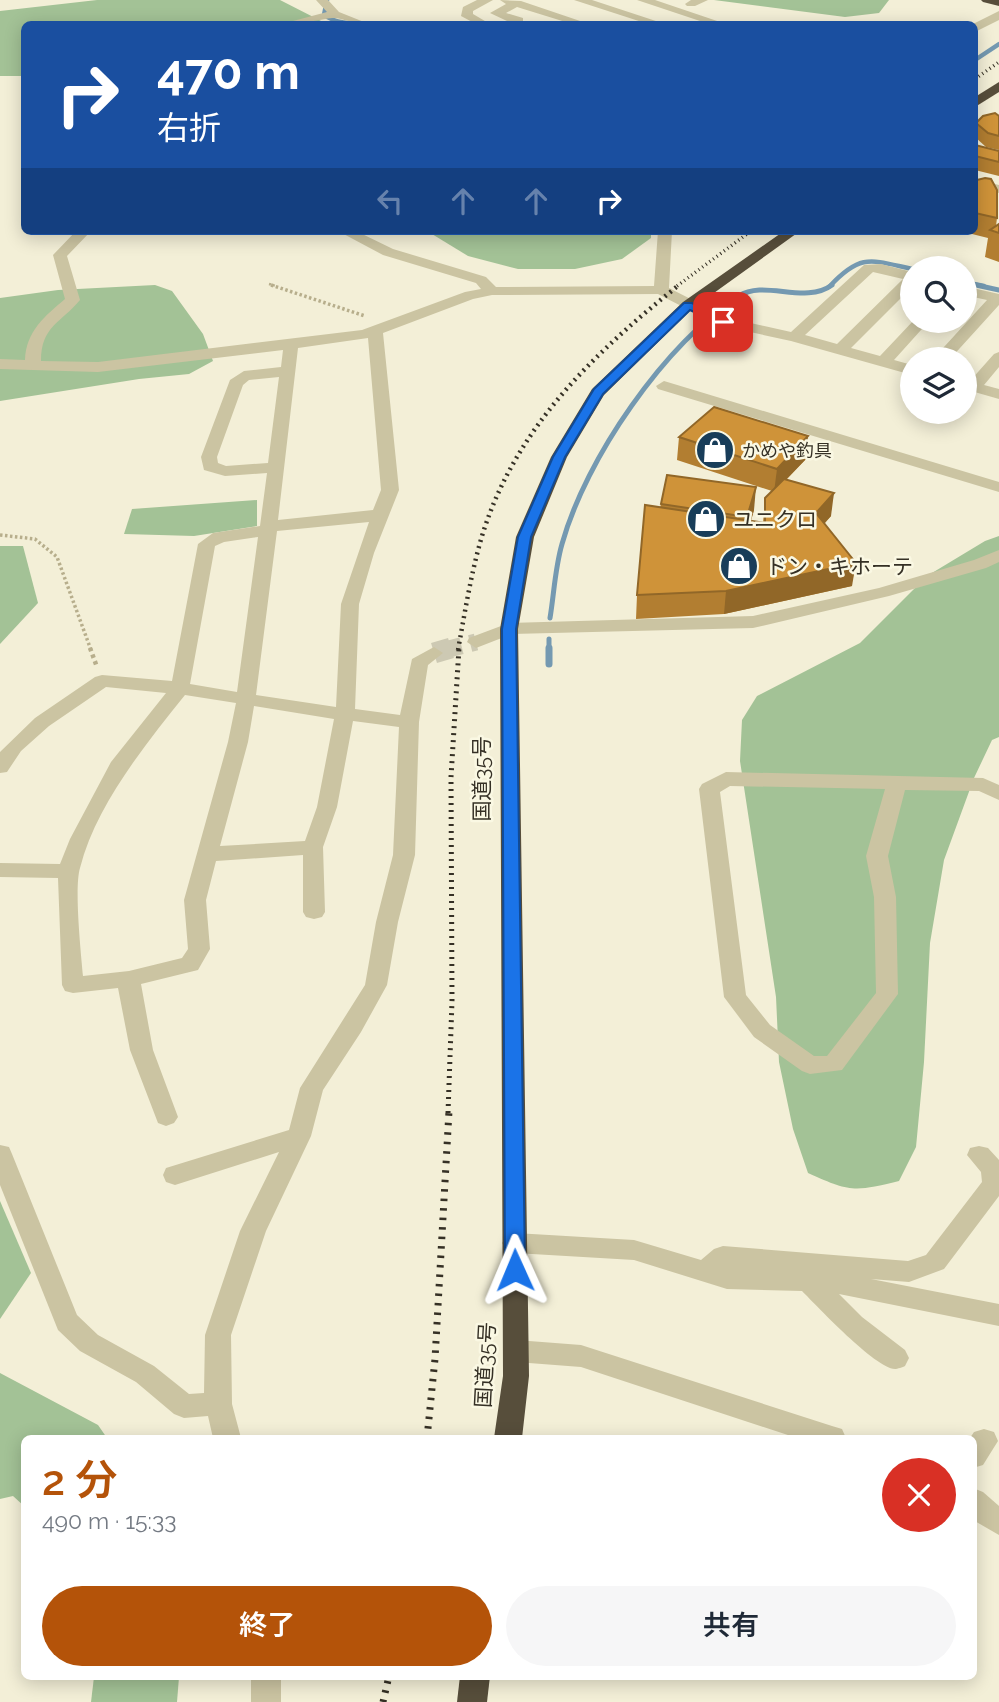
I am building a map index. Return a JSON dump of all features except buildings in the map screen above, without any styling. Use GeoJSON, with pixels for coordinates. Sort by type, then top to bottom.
{"type":"FeatureCollection","features":[{"type":"Feature","properties":{"kind":"highway"},"geometry":{"type":"LineString","coordinates":[[987,0],[999,3]]}},
{"type":"Feature","properties":{"kind":"highway"},"geometry":{"type":"LineString","coordinates":[[978,101],[999,86]]}},
{"type":"Feature","properties":{"kind":"highway","name":"国道35号"},"geometry":{"type":"LineString","coordinates":[[508,1435],[516,1376],[509,629],[525,537],[559,457],[598,392],[788,235]]}},
{"type":"Feature","properties":{"kind":"highway"},"geometry":{"type":"LineString","coordinates":[[472,1702],[475,1680]]}},
{"type":"Feature","properties":{"kind":"street"},"geometry":{"type":"LineString","coordinates":[[322,0],[335,15]]}},
{"type":"Feature","properties":{"kind":"street"},"geometry":{"type":"LineString","coordinates":[[472,21],[467,16],[467,9],[487,0]]}},
{"type":"Feature","properties":{"kind":"street"},"geometry":{"type":"LineString","coordinates":[[533,0],[607,8],[647,21]]}},
{"type":"Feature","properties":{"kind":"street"},"geometry":{"type":"LineString","coordinates":[[517,21],[519,20],[496,13],[511,2],[569,21],[627,0]]}},
{"type":"Feature","properties":{"kind":"street"},"geometry":{"type":"LineString","coordinates":[[678,0],[696,2],[734,20]]}},
{"type":"Feature","properties":{"kind":"street"},"geometry":{"type":"LineString","coordinates":[[617,21],[649,2],[703,21]]}},
{"type":"Feature","properties":{"kind":"street"},"geometry":{"type":"LineString","coordinates":[[569,3],[572,11],[569,21]]}},
{"type":"Feature","properties":{"kind":"street"},"geometry":{"type":"LineString","coordinates":[[310,21],[335,15],[354,21]]}},
{"type":"Feature","properties":{"kind":"street"},"geometry":{"type":"LineString","coordinates":[[978,27],[999,15]]}},
{"type":"Feature","properties":{"kind":"street"},"geometry":{"type":"LineString","coordinates":[[978,184],[999,189]]}},
{"type":"Feature","properties":{"kind":"street"},"geometry":{"type":"LineString","coordinates":[[33,366],[32,348],[42,324],[73,300],[60,255],[80,235]]}},
{"type":"Feature","properties":{"kind":"street"},"geometry":{"type":"LineString","coordinates":[[353,235],[388,252],[481,280],[492,291]]}},
{"type":"Feature","properties":{"kind":"street"},"geometry":{"type":"LineString","coordinates":[[661,290],[665,235]]}},
{"type":"Feature","properties":{"kind":"street"},"geometry":{"type":"LineString","coordinates":[[794,337],[869,268],[881,268],[900,274]]}},
{"type":"Feature","properties":{"kind":"street"},"geometry":{"type":"LineString","coordinates":[[841,349],[900,289]]}},
{"type":"Feature","properties":{"kind":"street"},"geometry":{"type":"LineString","coordinates":[[0,364],[98,367],[291,346],[375,331],[470,295],[492,291],[661,290],[723,322],[794,337],[900,367]]}},
{"type":"Feature","properties":{"kind":"street"},"geometry":{"type":"LineString","coordinates":[[952,347],[998,299],[977,293]]}},
{"type":"Feature","properties":{"kind":"street"},"geometry":{"type":"LineString","coordinates":[[314,912],[313,847],[327,807],[345,714],[350,604],[365,553],[390,490],[375,331]]}},
{"type":"Feature","properties":{"kind":"street"},"geometry":{"type":"LineString","coordinates":[[883,362],[911,333]]}},
{"type":"Feature","properties":{"kind":"street"},"geometry":{"type":"LineString","coordinates":[[291,346],[274,468],[269,528],[239,742],[195,900],[199,949],[190,964],[129,979],[73,985],[68,871],[80,838],[121,762],[180,688],[207,544],[219,537],[269,528],[380,514]]}},
{"type":"Feature","properties":{"kind":"street"},"geometry":{"type":"LineString","coordinates":[[977,378],[999,357]]}},
{"type":"Feature","properties":{"kind":"street"},"geometry":{"type":"LineString","coordinates":[[274,468],[225,471],[210,467],[209,457],[236,383],[244,376],[289,371]]}},
{"type":"Feature","properties":{"kind":"street"},"geometry":{"type":"LineString","coordinates":[[664,386],[999,487]]}},
{"type":"Feature","properties":{"kind":"street"},"geometry":{"type":"LineString","coordinates":[[977,388],[999,394]]}},
{"type":"Feature","properties":{"kind":"street"},"geometry":{"type":"LineString","coordinates":[[476,642],[509,629],[753,622],[883,592],[980,564],[999,555]]}},
{"type":"Feature","properties":{"kind":"street"},"geometry":{"type":"LineString","coordinates":[[226,1435],[218,1404],[218,1335],[253,1231],[299,1136],[312,1088],[353,1026],[376,985],[387,922],[404,855],[409,722],[419,663],[434,653]]}},
{"type":"Feature","properties":{"kind":"street"},"geometry":{"type":"LineString","coordinates":[[0,767],[14,747],[41,723],[102,681],[180,688],[409,722]]}},
{"type":"Feature","properties":{"kind":"street"},"geometry":{"type":"LineString","coordinates":[[897,782],[877,856],[884,897],[887,994],[834,1064],[810,1065],[762,1031],[735,997],[709,789],[726,779],[897,782],[983,785],[999,793]]}},
{"type":"Feature","properties":{"kind":"street"},"geometry":{"type":"LineString","coordinates":[[209,854],[313,847]]}},
{"type":"Feature","properties":{"kind":"street"},"geometry":{"type":"LineString","coordinates":[[0,870],[68,871]]}},
{"type":"Feature","properties":{"kind":"street"},"geometry":{"type":"LineString","coordinates":[[129,979],[131,1015],[146,1068],[166,1117]]}},
{"type":"Feature","properties":{"kind":"street"},"geometry":{"type":"LineString","coordinates":[[175,1175],[299,1136]]}},
{"type":"Feature","properties":{"kind":"street"},"geometry":{"type":"LineString","coordinates":[[0,1154],[67,1322],[89,1343],[145,1374],[184,1406],[218,1404]]}},
{"type":"Feature","properties":{"kind":"street"},"geometry":{"type":"LineString","coordinates":[[705,1272],[723,1256],[909,1272],[935,1262],[994,1184],[993,1169],[979,1155]]}},
{"type":"Feature","properties":{"kind":"street"},"geometry":{"type":"LineString","coordinates":[[515,1243],[634,1251],[727,1278],[826,1281],[999,1315]]}},
{"type":"Feature","properties":{"kind":"street"},"geometry":{"type":"LineString","coordinates":[[809,1281],[853,1325],[897,1358]]}},
{"type":"Feature","properties":{"kind":"street"},"geometry":{"type":"LineString","coordinates":[[516,1351],[581,1356],[823,1435]]}},
{"type":"Feature","properties":{"kind":"street"},"geometry":{"type":"LineString","coordinates":[[977,1506],[999,1522]]}},
{"type":"Feature","properties":{"kind":"street"},"geometry":{"type":"LineString","coordinates":[[266,1680],[266,1702]]}},
{"type":"Feature","properties":{"kind":"path"},"geometry":{"type":"LineString","coordinates":[[269,284],[392,326]]}},
{"type":"Feature","properties":{"kind":"path"},"geometry":{"type":"LineString","coordinates":[[0,535],[35,539],[57,557],[102,681]]}},
{"type":"Feature","properties":{"kind":"green space"},"geometry":{"type":"Polygon","coordinates":[[[97,0],[280,0],[321,21],[21,21],[21,76],[0,76],[0,11],[97,0]]]}},
{"type":"Feature","properties":{"kind":"green space"},"geometry":{"type":"Polygon","coordinates":[[[714,0],[889,0],[879,13],[845,17],[714,0]]]}},
{"type":"Feature","properties":{"kind":"green space"},"geometry":{"type":"Polygon","coordinates":[[[434,235],[651,235],[651,238],[622,259],[575,269],[518,269],[468,256],[434,235]]]}},
{"type":"Feature","properties":{"kind":"green space"},"geometry":{"type":"Polygon","coordinates":[[[155,285],[172,291],[203,334],[213,361],[189,374],[139,379],[0,401],[0,298],[58,290],[155,285]]]}},
{"type":"Feature","properties":{"kind":"green space"},"geometry":{"type":"Polygon","coordinates":[[[257,500],[257,526],[194,536],[124,534],[132,509],[257,500]]]}},
{"type":"Feature","properties":{"kind":"green space"},"geometry":{"type":"Polygon","coordinates":[[[999,536],[999,737],[992,740],[974,778],[944,860],[930,943],[924,1062],[916,1147],[899,1181],[872,1187],[843,1187],[808,1173],[793,1129],[779,1062],[776,997],[740,761],[742,720],[757,696],[860,643],[927,576],[985,541],[999,536]]]}},
{"type":"Feature","properties":{"kind":"green space"},"geometry":{"type":"Polygon","coordinates":[[[0,546],[23,546],[38,603],[0,644],[0,546]]]}},
{"type":"Feature","properties":{"kind":"green space"},"geometry":{"type":"Polygon","coordinates":[[[0,1201],[31,1273],[0,1319],[0,1201]]]}},
{"type":"Feature","properties":{"kind":"green space"},"geometry":{"type":"Polygon","coordinates":[[[0,1373],[98,1425],[105,1435],[21,1435],[21,1503],[13,1496],[0,1499],[0,1373]]]}},
{"type":"Feature","properties":{"kind":"green space"},"geometry":{"type":"Polygon","coordinates":[[[94,1680],[179,1680],[177,1702],[91,1702],[94,1680]]]}},
{"type":"Feature","properties":{"kind":"waterway"},"geometry":{"type":"LineString","coordinates":[[327,0],[324,15],[337,21]]}},
{"type":"Feature","properties":{"kind":"waterway"},"geometry":{"type":"LineString","coordinates":[[978,58],[999,44]]}},
{"type":"Feature","properties":{"kind":"waterway"},"geometry":{"type":"LineString","coordinates":[[830,286],[850,268],[859,264],[876,262],[900,266]]}},
{"type":"Feature","properties":{"kind":"waterway"},"geometry":{"type":"LineString","coordinates":[[550,618],[560,553],[573,511],[609,441],[656,373],[711,317],[739,296],[760,290],[810,293],[832,285]]}},
{"type":"Feature","properties":{"kind":"waterway"},"geometry":{"type":"LineString","coordinates":[[977,285],[984,286]]}},
{"type":"Feature","properties":{"kind":"waterway"},"geometry":{"type":"LineString","coordinates":[[977,285],[999,290]]}},
{"type":"Feature","properties":{"kind":"waterway"},"geometry":{"type":"LineString","coordinates":[[549,639],[549,664]]}},
{"type":"Feature","properties":{"kind":"tunnel"},"geometry":{"type":"LineString","coordinates":[[445,650],[476,642]]}},
{"type":"Feature","properties":{"kind":"tunnel"},"geometry":{"type":"LineString","coordinates":[[434,653],[451,648]]}},
{"type":"Feature","properties":{"kind":"railway"},"geometry":{"type":"LineString","coordinates":[[978,77],[999,62]]}},
{"type":"Feature","properties":{"kind":"railway"},"geometry":{"type":"LineString","coordinates":[[677,286],[746,235]]}},
{"type":"Feature","properties":{"kind":"railway"},"geometry":{"type":"LineString","coordinates":[[458,650],[471,578],[482,536],[496,497],[515,461],[536,427],[588,366],[679,285]]}},
{"type":"Feature","properties":{"kind":"railway"},"geometry":{"type":"LineString","coordinates":[[448,1113],[452,1001],[451,777],[459,648]]}},
{"type":"Feature","properties":{"kind":"railway"},"geometry":{"type":"LineString","coordinates":[[427,1435],[435,1359],[449,1111]]}},
{"type":"Feature","properties":{"kind":"railway"},"geometry":{"type":"LineString","coordinates":[[383,1702],[388,1680]]}},
{"type":"Feature","properties":{"kind":"place","name":"かめや釣具"},"geometry":{"type":"Point","coordinates":[715,450]}},
{"type":"Feature","properties":{"kind":"place","name":"ユニクロ"},"geometry":{"type":"Point","coordinates":[706,519]}},
{"type":"Feature","properties":{"kind":"place","name":"ドン・キホーテ"},"geometry":{"type":"Point","coordinates":[739,566]}},
{"type":"Feature","properties":{"kind":"route"},"geometry":{"type":"LineString","coordinates":[[515,1270],[509,629],[525,537],[559,457],[598,392],[688,305],[723,322]]}}]}
